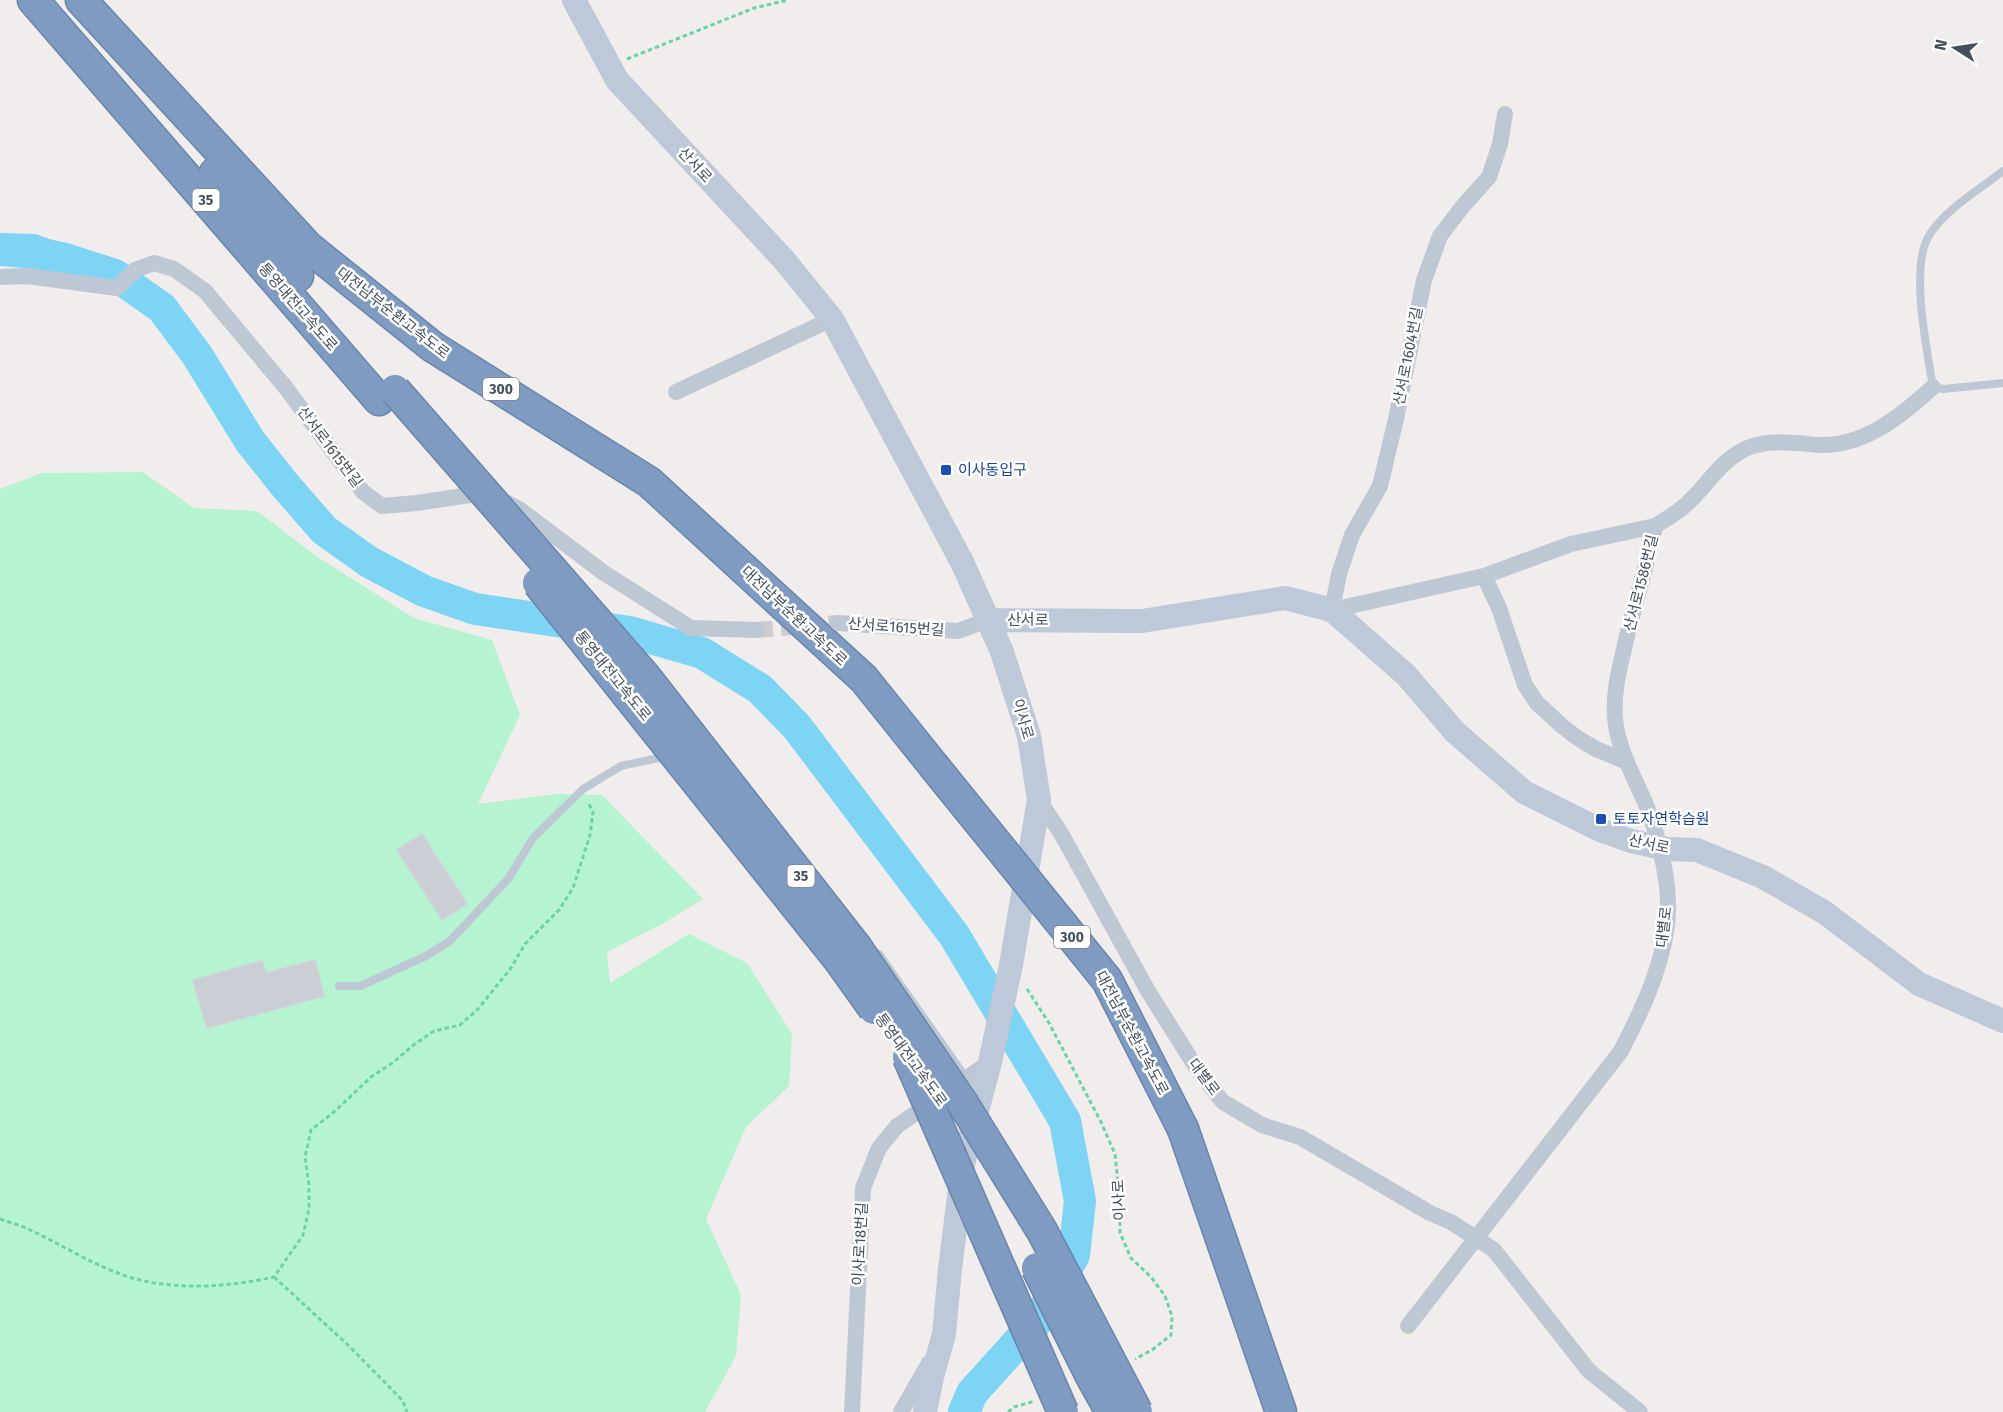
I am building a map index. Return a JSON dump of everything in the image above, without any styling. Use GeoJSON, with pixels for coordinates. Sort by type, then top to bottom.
{"type":"FeatureCollection","features":[{"type":"Feature","properties":{"kind":"highway","name":"통영대전고속도로"},"geometry":{"type":"LineString","coordinates":[[33,0],[387,395],[645,675],[857,948],[962,1102],[1041,1232],[1137,1412]]}},
{"type":"Feature","properties":{"kind":"highway","name":"통영대전고속도로"},"geometry":{"type":"LineString","coordinates":[[79,0],[291,268],[387,395],[839,960],[948,1112],[1025,1242],[1111,1412]]}},
{"type":"Feature","properties":{"kind":"highway","name":"대전남부순환고속도로"},"geometry":{"type":"LineString","coordinates":[[79,0],[308,247],[433,347],[649,482],[864,679],[1107,980],[1183,1129],[1281,1412]]}},
{"type":"Feature","properties":{"kind":"highway"},"geometry":{"type":"LineString","coordinates":[[908,1057],[1055,1408]]}},
{"type":"Feature","properties":{"kind":"street","name":"산서로"},"geometry":{"type":"LineString","coordinates":[[574,0],[617,80],[784,260],[832,319],[962,562],[988,620],[1142,621],[1285,598],[1332,610],[1484,576],[1571,544],[1655,526]]}},
{"type":"Feature","properties":{"kind":"street","name":"산서로1604번길"},"geometry":{"type":"LineString","coordinates":[[1332,610],[1339,574],[1352,535],[1380,486],[1424,280],[1440,236],[1489,177],[1500,144],[1505,114]]}},
{"type":"Feature","properties":{"kind":"street","name":"산서로1615번길"},"geometry":{"type":"LineString","coordinates":[[0,277],[27,276],[117,288],[135,270],[154,263],[174,269],[205,291],[286,388],[363,492],[382,506],[470,495],[492,495],[519,509],[604,573],[691,628],[757,630]]}},
{"type":"Feature","properties":{"kind":"street"},"geometry":{"type":"LineString","coordinates":[[676,392],[832,319]]}},
{"type":"Feature","properties":{"kind":"street","name":"산서로1586번길"},"geometry":{"type":"LineString","coordinates":[[1660,848],[1647,807],[1626,761],[1616,727],[1614,699],[1620,664],[1655,526],[1683,507],[1735,455],[1751,446],[1793,442],[1842,444],[1876,431],[1933,387]]}},
{"type":"Feature","properties":{"kind":"street"},"geometry":{"type":"LineString","coordinates":[[1484,576],[1499,608],[1525,685],[1537,703],[1579,739],[1596,749],[1626,761]]}},
{"type":"Feature","properties":{"kind":"street","name":"산서로"},"geometry":{"type":"LineString","coordinates":[[1332,610],[1406,675],[1455,732],[1524,792],[1600,830],[1631,842],[1660,848],[1697,850],[1763,877],[1824,912],[1919,984],[2003,1021]]}},
{"type":"Feature","properties":{"kind":"street","name":"산서로1615번길"},"geometry":{"type":"LineString","coordinates":[[838,623],[957,631],[988,620]]}},
{"type":"Feature","properties":{"kind":"street","name":"이사로"},"geometry":{"type":"LineString","coordinates":[[988,620],[1002,652],[1029,736],[1040,800],[1011,965],[991,1058]]}},
{"type":"Feature","properties":{"kind":"street","name":"대별로"},"geometry":{"type":"LineString","coordinates":[[1040,800],[1062,835],[1148,991],[1197,1069],[1223,1102],[1262,1125],[1300,1137],[1430,1213],[1478,1238],[1494,1250],[1589,1371],[1640,1412]]}},
{"type":"Feature","properties":{"kind":"street","name":"대별로"},"geometry":{"type":"LineString","coordinates":[[1478,1238],[1621,1051],[1642,1010],[1658,966],[1667,931],[1668,898],[1660,848]]}},
{"type":"Feature","properties":{"kind":"street"},"geometry":{"type":"LineString","coordinates":[[925,1412],[944,1334],[963,1164],[991,1058]]}},
{"type":"Feature","properties":{"kind":"street","name":"이사로18번길"},"geometry":{"type":"LineString","coordinates":[[852,1412],[863,1188],[879,1148],[897,1126],[967,1079],[991,1058]]}},
{"type":"Feature","properties":{"kind":"street"},"geometry":{"type":"LineString","coordinates":[[1408,1326],[1478,1238]]}},
{"type":"Feature","properties":{"kind":"street"},"geometry":{"type":"LineString","coordinates":[[902,1412],[944,1334]]}},
{"type":"Feature","properties":{"kind":"lane"},"geometry":{"type":"LineString","coordinates":[[2003,171],[1942,219],[1929,236],[1920,265],[1926,340],[1933,387],[1943,389],[2003,383]]}},
{"type":"Feature","properties":{"kind":"lane"},"geometry":{"type":"LineString","coordinates":[[339,987],[360,986],[424,957],[450,940],[509,878],[533,838],[583,789],[621,766],[710,747],[725,763]]}},
{"type":"Feature","properties":{"kind":"lane"},"geometry":{"type":"LineString","coordinates":[[875,949],[967,1079]]}},
{"type":"Feature","properties":{"kind":"path"},"geometry":{"type":"LineString","coordinates":[[609,66],[754,8],[788,0]]}},
{"type":"Feature","properties":{"kind":"path"},"geometry":{"type":"LineString","coordinates":[[0,1220],[29,1229],[69,1251],[138,1279],[166,1284],[202,1285],[246,1283],[274,1277],[303,1235],[309,1209],[309,1185],[305,1157],[311,1131],[371,1077],[394,1062],[412,1046],[434,1031],[460,1025],[478,1009],[511,968],[525,944],[560,910],[573,888],[590,835],[593,812],[583,789]]}},
{"type":"Feature","properties":{"kind":"path","name":"이사로"},"geometry":{"type":"LineString","coordinates":[[1011,965],[1049,1023],[1101,1122],[1115,1154],[1120,1203],[1120,1233],[1131,1258],[1151,1277],[1165,1296],[1172,1316],[1171,1335],[1133,1361]]}},
{"type":"Feature","properties":{"kind":"path"},"geometry":{"type":"LineString","coordinates":[[274,1277],[403,1401],[406,1412]]}},
{"type":"Feature","properties":{"kind":"path"},"geometry":{"type":"LineString","coordinates":[[1008,1412],[1014,1407],[1055,1408]]}},
{"type":"Feature","properties":{"kind":"green space"},"geometry":{"type":"Polygon","coordinates":[[[143,472],[194,508],[257,511],[319,558],[414,618],[492,640],[520,715],[478,804],[557,794],[602,795],[703,899],[664,923],[607,952],[610,983],[689,934],[747,963],[792,1034],[789,1086],[746,1127],[706,1219],[741,1295],[736,1356],[705,1412],[0,1412],[0,489],[42,473],[143,472]]]}},
{"type":"Feature","properties":{"kind":"water"},"geometry":{"type":"Polygon","coordinates":[[[0,233],[36,234],[123,267],[111,278],[39,262],[0,258],[0,233]]]}},
{"type":"Feature","properties":{"kind":"building"},"geometry":{"type":"Polygon","coordinates":[[[422,834],[467,904],[442,920],[397,850],[422,834]]]}},
{"type":"Feature","properties":{"kind":"building"},"geometry":{"type":"Polygon","coordinates":[[[315,960],[324,996],[207,1028],[193,980],[262,961],[266,973],[315,960]]]}},
{"type":"Feature","properties":{"kind":"waterway"},"geometry":{"type":"LineString","coordinates":[[0,250],[37,253],[65,259],[115,275],[162,308],[197,355],[250,441],[284,484],[324,530],[369,562],[424,591],[475,609],[630,632],[702,653],[760,689],[797,727],[954,935],[1065,1121],[1080,1201],[1074,1255],[1038,1320],[972,1393],[964,1412]]}},
{"type":"Feature","properties":{"kind":"tunnel"},"geometry":{"type":"LineString","coordinates":[[757,630],[838,623]]}},
{"type":"Feature","properties":{"kind":"place","name":"이사동입구"},"geometry":{"type":"Point","coordinates":[946,470]}},
{"type":"Feature","properties":{"kind":"place","name":"토토자연학습원"},"geometry":{"type":"Point","coordinates":[1601,819]}}]}
